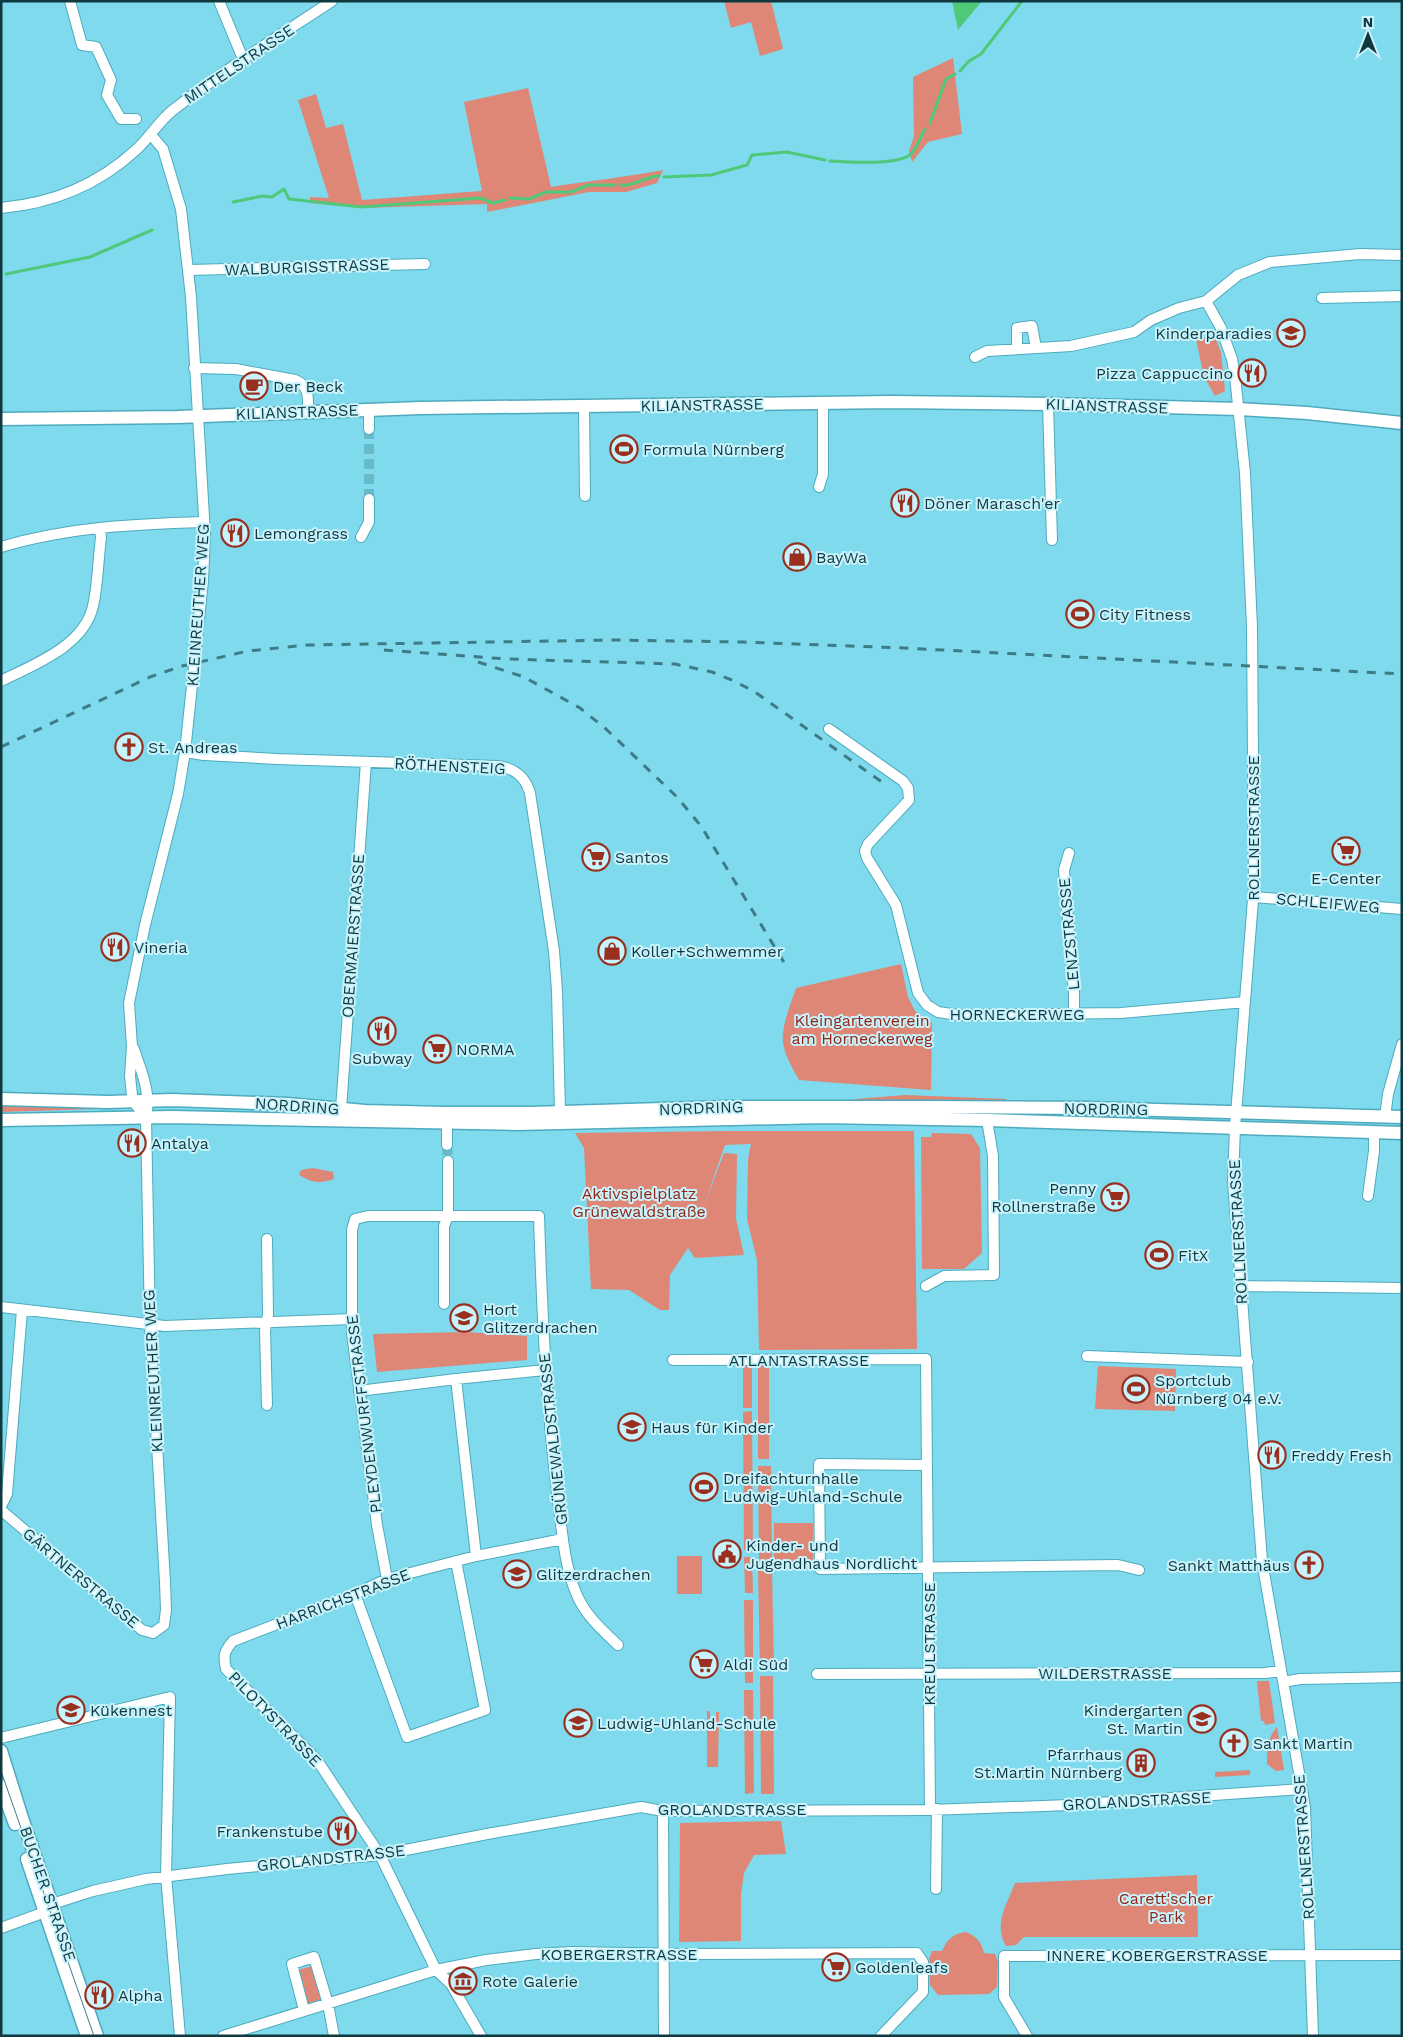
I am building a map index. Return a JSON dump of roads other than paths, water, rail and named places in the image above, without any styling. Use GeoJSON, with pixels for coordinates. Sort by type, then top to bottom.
{"type":"FeatureCollection","features":[{"type":"Feature","properties":{"kind":"main road","name":"KILIANSTRASSE"},"geometry":{"type":"LineString","coordinates":[[1,419],[198,416],[369,409],[824,402],[1048,404],[1239,409],[1306,413],[1402,423]]}},
{"type":"Feature","properties":{"kind":"main road","name":"NORDRING"},"geometry":{"type":"LineString","coordinates":[[1,1099],[149,1100],[287,1104],[341,1109],[434,1113],[772,1107],[1071,1108],[1402,1118]]}},
{"type":"Feature","properties":{"kind":"main road","name":"NORDRING"},"geometry":{"type":"LineString","coordinates":[[1,1120],[146,1118],[447,1124],[786,1118],[987,1120],[1402,1133]]}},
{"type":"Feature","properties":{"kind":"main road","name":"BUCHER STRASSE"},"geometry":{"type":"LineString","coordinates":[[1,1751],[87,2036]]}},
{"type":"Feature","properties":{"kind":"main road","name":"BUCHER STRASSE"},"geometry":{"type":"LineString","coordinates":[[1,1786],[97,2036]]}},
{"type":"Feature","properties":{"kind":"street"},"geometry":{"type":"LineString","coordinates":[[70,1],[82,46],[96,47],[111,80],[107,95],[121,119],[136,119]]}},
{"type":"Feature","properties":{"kind":"street"},"geometry":{"type":"LineString","coordinates":[[219,1],[243,59]]}},
{"type":"Feature","properties":{"kind":"street","name":"MITTELSTRASSE"},"geometry":{"type":"LineString","coordinates":[[1,208],[43,201],[92,183],[116,167],[151,135],[160,121],[171,111],[243,59],[332,1]]}},
{"type":"Feature","properties":{"kind":"street","name":"KLEINREUTHER WEG"},"geometry":{"type":"LineString","coordinates":[[133,1101],[130,1076],[132,1046],[129,1019],[131,990],[145,925],[178,794],[186,752],[203,581],[204,522],[189,270],[181,209],[162,150],[151,135]]}},
{"type":"Feature","properties":{"kind":"street"},"geometry":{"type":"LineString","coordinates":[[975,357],[987,351],[1071,346],[1134,332],[1151,320],[1179,308],[1206,300],[1238,275],[1270,262],[1360,254],[1402,255]]}},
{"type":"Feature","properties":{"kind":"street","name":"WALBURGISSTRASSE"},"geometry":{"type":"LineString","coordinates":[[189,270],[425,264]]}},
{"type":"Feature","properties":{"kind":"street"},"geometry":{"type":"LineString","coordinates":[[1322,298],[1402,296]]}},
{"type":"Feature","properties":{"kind":"street","name":"ROLLNERSTRASSE"},"geometry":{"type":"LineString","coordinates":[[1206,300],[1222,328],[1232,358],[1239,409],[1247,511],[1252,634],[1254,897],[1235,1128],[1233,1181],[1240,1286],[1248,1362],[1258,1529],[1264,1577],[1302,1789],[1305,1816],[1313,2036]]}},
{"type":"Feature","properties":{"kind":"street"},"geometry":{"type":"LineString","coordinates":[[1017,349],[1017,328],[1032,326],[1036,348]]}},
{"type":"Feature","properties":{"kind":"street"},"geometry":{"type":"LineString","coordinates":[[194,368],[236,369],[295,380],[307,388],[308,412]]}},
{"type":"Feature","properties":{"kind":"street"},"geometry":{"type":"LineString","coordinates":[[819,487],[823,474],[824,402]]}},
{"type":"Feature","properties":{"kind":"street"},"geometry":{"type":"LineString","coordinates":[[1048,404],[1052,540]]}},
{"type":"Feature","properties":{"kind":"street"},"geometry":{"type":"LineString","coordinates":[[584,406],[585,496]]}},
{"type":"Feature","properties":{"kind":"street"},"geometry":{"type":"LineString","coordinates":[[369,409],[369,429]]}},
{"type":"Feature","properties":{"kind":"street"},"geometry":{"type":"LineString","coordinates":[[361,537],[369,522],[369,499]]}},
{"type":"Feature","properties":{"kind":"street"},"geometry":{"type":"LineString","coordinates":[[1,547],[49,536],[100,528],[134,524],[204,522]]}},
{"type":"Feature","properties":{"kind":"street"},"geometry":{"type":"LineString","coordinates":[[1,681],[62,648],[84,628],[93,606],[101,538],[100,528]]}},
{"type":"Feature","properties":{"kind":"street","name":"HORNECKERWEG"},"geometry":{"type":"LineString","coordinates":[[830,729],[903,781],[908,788],[908,800],[868,844],[865,851],[867,858],[896,905],[915,984],[921,999],[933,1010],[946,1014],[1074,1015],[1152,1011],[1245,1002]]}},
{"type":"Feature","properties":{"kind":"street","name":"RÖTHENSTEIG"},"geometry":{"type":"LineString","coordinates":[[186,752],[204,756],[508,767],[517,772],[528,787],[554,951],[557,991],[560,1112]]}},
{"type":"Feature","properties":{"kind":"street","name":"OBERMAIERSTRASSE"},"geometry":{"type":"LineString","coordinates":[[341,1109],[366,762]]}},
{"type":"Feature","properties":{"kind":"street","name":"LENZSTRASSE"},"geometry":{"type":"LineString","coordinates":[[1069,854],[1064,870],[1074,992],[1074,1015]]}},
{"type":"Feature","properties":{"kind":"street","name":"SCHLEIFWEG"},"geometry":{"type":"LineString","coordinates":[[1254,897],[1402,909]]}},
{"type":"Feature","properties":{"kind":"street"},"geometry":{"type":"LineString","coordinates":[[1385,1117],[1388,1094],[1402,1044]]}},
{"type":"Feature","properties":{"kind":"street","name":"KLEINREUTHER WEG"},"geometry":{"type":"LineString","coordinates":[[132,1046],[146,1085],[149,1100],[146,1118],[150,1325],[165,1582],[164,1625]]}},
{"type":"Feature","properties":{"kind":"street"},"geometry":{"type":"LineString","coordinates":[[133,1101],[146,1118]]}},
{"type":"Feature","properties":{"kind":"street"},"geometry":{"type":"LineString","coordinates":[[926,1286],[944,1276],[994,1276],[992,1156],[987,1120]]}},
{"type":"Feature","properties":{"kind":"street"},"geometry":{"type":"LineString","coordinates":[[447,1124],[447,1145]]}},
{"type":"Feature","properties":{"kind":"street"},"geometry":{"type":"LineString","coordinates":[[1368,1196],[1374,1132]]}},
{"type":"Feature","properties":{"kind":"street"},"geometry":{"type":"LineString","coordinates":[[444,1304],[444,1226],[448,1216],[448,1162]]}},
{"type":"Feature","properties":{"kind":"street","name":"PLEYDENWURFFSTRASSE"},"geometry":{"type":"LineString","coordinates":[[387,1579],[377,1525],[359,1392],[352,1319],[352,1230],[355,1220],[368,1216],[448,1216]]}},
{"type":"Feature","properties":{"kind":"street","name":"GRÜNEWALDSTRASSE"},"geometry":{"type":"LineString","coordinates":[[448,1216],[539,1216],[545,1370],[563,1540],[575,1591],[582,1606],[590,1618],[618,1645]]}},
{"type":"Feature","properties":{"kind":"street"},"geometry":{"type":"LineString","coordinates":[[267,1239],[268,1315],[265,1331],[267,1405]]}},
{"type":"Feature","properties":{"kind":"street"},"geometry":{"type":"LineString","coordinates":[[1240,1286],[1402,1288]]}},
{"type":"Feature","properties":{"kind":"street"},"geometry":{"type":"LineString","coordinates":[[1,1307],[150,1325],[352,1319]]}},
{"type":"Feature","properties":{"kind":"street"},"geometry":{"type":"LineString","coordinates":[[1,1506],[7,1494],[22,1310]]}},
{"type":"Feature","properties":{"kind":"street"},"geometry":{"type":"LineString","coordinates":[[1087,1356],[1248,1362]]}},
{"type":"Feature","properties":{"kind":"street","name":"ATLANTASTRASSE"},"geometry":{"type":"LineString","coordinates":[[672,1360],[926,1359]]}},
{"type":"Feature","properties":{"kind":"street","name":"KREULSTRASSE"},"geometry":{"type":"LineString","coordinates":[[926,1359],[928,1673],[936,1889]]}},
{"type":"Feature","properties":{"kind":"street"},"geometry":{"type":"LineString","coordinates":[[359,1392],[456,1379],[545,1370]]}},
{"type":"Feature","properties":{"kind":"street"},"geometry":{"type":"LineString","coordinates":[[456,1379],[476,1556]]}},
{"type":"Feature","properties":{"kind":"street"},"geometry":{"type":"LineString","coordinates":[[927,1465],[819,1464],[820,1569],[1118,1565],[1139,1570]]}},
{"type":"Feature","properties":{"kind":"street","name":"GÄRTNERSTRASSE"},"geometry":{"type":"LineString","coordinates":[[1,1510],[142,1630],[153,1633],[164,1625]]}},
{"type":"Feature","properties":{"kind":"street","name":"HARRICHSTRASSE"},"geometry":{"type":"LineString","coordinates":[[223,1659],[225,1650],[234,1641],[355,1594],[387,1579],[476,1556],[563,1540]]}},
{"type":"Feature","properties":{"kind":"street"},"geometry":{"type":"LineString","coordinates":[[355,1594],[407,1737],[485,1710],[456,1561]]}},
{"type":"Feature","properties":{"kind":"street","name":"PILOTYSTRASSE"},"geometry":{"type":"LineString","coordinates":[[223,1659],[226,1669],[317,1760],[380,1855],[436,1970],[451,1984],[481,2036]]}},
{"type":"Feature","properties":{"kind":"street","name":"WILDERSTRASSE"},"geometry":{"type":"LineString","coordinates":[[817,1674],[1264,1673],[1300,1679],[1402,1677]]}},
{"type":"Feature","properties":{"kind":"street"},"geometry":{"type":"LineString","coordinates":[[1,1738],[170,1697],[166,1876],[180,2036]]}},
{"type":"Feature","properties":{"kind":"street","name":"GROLANDSTRASSE"},"geometry":{"type":"LineString","coordinates":[[1,1928],[49,1908],[120,1884],[166,1876],[380,1855],[641,1807],[664,1811],[934,1809],[1082,1805],[1302,1789]]}},
{"type":"Feature","properties":{"kind":"street"},"geometry":{"type":"LineString","coordinates":[[664,1811],[664,2036]]}},
{"type":"Feature","properties":{"kind":"street","name":"KOBERGERSTRASSE"},"geometry":{"type":"LineString","coordinates":[[223,2036],[436,1970],[486,1960],[536,1954],[572,1952],[917,1953],[923,1962],[923,1992],[880,2036]]}},
{"type":"Feature","properties":{"kind":"street","name":"INNERE KOBERGERSTRASSE"},"geometry":{"type":"LineString","coordinates":[[1027,2036],[1004,1997],[1004,1956],[1402,1956]]}},
{"type":"Feature","properties":{"kind":"street"},"geometry":{"type":"LineString","coordinates":[[304,2010],[292,1964],[314,1957],[328,2004],[334,2036]]}},
{"type":"Feature","properties":{"kind":"waterway"},"geometry":{"type":"LineString","coordinates":[[960,71],[969,61],[981,54],[1022,1]]}},
{"type":"Feature","properties":{"kind":"waterway"},"geometry":{"type":"LineString","coordinates":[[930,123],[946,79],[955,74]]}},
{"type":"Feature","properties":{"kind":"waterway"},"geometry":{"type":"LineString","coordinates":[[830,161],[886,162],[906,157],[914,151],[925,129]]}},
{"type":"Feature","properties":{"kind":"waterway"},"geometry":{"type":"LineString","coordinates":[[664,177],[711,175],[747,165],[752,155],[787,152],[825,160]]}},
{"type":"Feature","properties":{"kind":"waterway"},"geometry":{"type":"LineString","coordinates":[[621,185],[659,176]]}},
{"type":"Feature","properties":{"kind":"waterway"},"geometry":{"type":"LineString","coordinates":[[510,198],[529,199],[546,192],[571,192],[589,185],[615,185]]}},
{"type":"Feature","properties":{"kind":"waterway"},"geometry":{"type":"LineString","coordinates":[[233,202],[263,196],[272,197],[284,189],[289,199],[362,207],[480,198],[493,203],[505,200]]}},
{"type":"Feature","properties":{"kind":"waterway"},"geometry":{"type":"LineString","coordinates":[[6,274],[90,257],[152,230]]}},
{"type":"Feature","properties":{"kind":"tunnel"},"geometry":{"type":"LineString","coordinates":[[369,429],[369,499]]}},
{"type":"Feature","properties":{"kind":"tunnel"},"geometry":{"type":"LineString","coordinates":[[447,1145],[448,1161]]}},
{"type":"Feature","properties":{"kind":"tram line"},"geometry":{"type":"LineString","coordinates":[[1,1771],[94,2036]]}},
{"type":"Feature","properties":{"kind":"railway"},"geometry":{"type":"LineString","coordinates":[[1,747],[150,677],[182,666],[248,651],[307,645],[614,640],[743,642],[904,648],[1402,674]]}},
{"type":"Feature","properties":{"kind":"railway"},"geometry":{"type":"LineString","coordinates":[[384,650],[507,659],[675,664],[712,672],[755,692],[886,785]]}},
{"type":"Feature","properties":{"kind":"railway"},"geometry":{"type":"LineString","coordinates":[[478,662],[524,677],[580,708],[606,729],[677,797],[701,826],[785,964]]}},
{"type":"Feature","properties":{"kind":"place","name":"Kinderparadies"},"geometry":{"type":"Point","coordinates":[1291,333]}},
{"type":"Feature","properties":{"kind":"place","name":"Pizza Cappuccino"},"geometry":{"type":"Point","coordinates":[1252,373]}},
{"type":"Feature","properties":{"kind":"place","name":"Der Beck"},"geometry":{"type":"Point","coordinates":[254,386]}},
{"type":"Feature","properties":{"kind":"place","name":"Formula Nürnberg"},"geometry":{"type":"Point","coordinates":[624,449]}},
{"type":"Feature","properties":{"kind":"place","name":"Döner Marasch'er"},"geometry":{"type":"Point","coordinates":[905,503]}},
{"type":"Feature","properties":{"kind":"place","name":"Lemongrass"},"geometry":{"type":"Point","coordinates":[235,533]}},
{"type":"Feature","properties":{"kind":"place","name":"BayWa"},"geometry":{"type":"Point","coordinates":[797,557]}},
{"type":"Feature","properties":{"kind":"place","name":"City Fitness"},"geometry":{"type":"Point","coordinates":[1080,614]}},
{"type":"Feature","properties":{"kind":"place","name":"St. Andreas"},"geometry":{"type":"Point","coordinates":[129,747]}},
{"type":"Feature","properties":{"kind":"place","name":"E-Center"},"geometry":{"type":"Point","coordinates":[1346,851]}},
{"type":"Feature","properties":{"kind":"place","name":"Santos"},"geometry":{"type":"Point","coordinates":[596,857]}},
{"type":"Feature","properties":{"kind":"place","name":"Vineria"},"geometry":{"type":"Point","coordinates":[115,947]}},
{"type":"Feature","properties":{"kind":"place","name":"Koller+Schwemmer"},"geometry":{"type":"Point","coordinates":[612,951]}},
{"type":"Feature","properties":{"kind":"place","name":"Subway"},"geometry":{"type":"Point","coordinates":[382,1031]}},
{"type":"Feature","properties":{"kind":"place","name":"NORMA"},"geometry":{"type":"Point","coordinates":[437,1049]}},
{"type":"Feature","properties":{"kind":"place","name":"Antalya"},"geometry":{"type":"Point","coordinates":[132,1143]}},
{"type":"Feature","properties":{"kind":"place","name":"Penny Rollnerstraße"},"geometry":{"type":"Point","coordinates":[1115,1197]}},
{"type":"Feature","properties":{"kind":"place","name":"FitX"},"geometry":{"type":"Point","coordinates":[1159,1255]}},
{"type":"Feature","properties":{"kind":"place","name":"Hort Glitzerdrachen"},"geometry":{"type":"Point","coordinates":[464,1318]}},
{"type":"Feature","properties":{"kind":"place","name":"Sportclub Nürnberg 04 e.V."},"geometry":{"type":"Point","coordinates":[1136,1389]}},
{"type":"Feature","properties":{"kind":"place","name":"Haus für Kinder"},"geometry":{"type":"Point","coordinates":[632,1427]}},
{"type":"Feature","properties":{"kind":"place","name":"Freddy Fresh"},"geometry":{"type":"Point","coordinates":[1272,1455]}},
{"type":"Feature","properties":{"kind":"place","name":"Dreifachturnhalle Ludwig-Uhland-Schule"},"geometry":{"type":"Point","coordinates":[704,1487]}},
{"type":"Feature","properties":{"kind":"place","name":"Kinder- und Jugendhaus Nordlicht"},"geometry":{"type":"Point","coordinates":[727,1554]}},
{"type":"Feature","properties":{"kind":"place","name":"Sankt Matthäus"},"geometry":{"type":"Point","coordinates":[1309,1565]}},
{"type":"Feature","properties":{"kind":"place","name":"Glitzerdrachen"},"geometry":{"type":"Point","coordinates":[517,1574]}},
{"type":"Feature","properties":{"kind":"place","name":"Aldi Süd"},"geometry":{"type":"Point","coordinates":[704,1664]}},
{"type":"Feature","properties":{"kind":"place","name":"Kükennest"},"geometry":{"type":"Point","coordinates":[71,1710]}},
{"type":"Feature","properties":{"kind":"place","name":"Kindergarten St. Martin"},"geometry":{"type":"Point","coordinates":[1202,1719]}},
{"type":"Feature","properties":{"kind":"place","name":"Ludwig-Uhland-Schule"},"geometry":{"type":"Point","coordinates":[578,1723]}},
{"type":"Feature","properties":{"kind":"place","name":"Sankt Martin"},"geometry":{"type":"Point","coordinates":[1234,1743]}},
{"type":"Feature","properties":{"kind":"place","name":"Pfarrhaus St.Martin Nürnberg"},"geometry":{"type":"Point","coordinates":[1141,1763]}},
{"type":"Feature","properties":{"kind":"place","name":"Frankenstube"},"geometry":{"type":"Point","coordinates":[342,1831]}},
{"type":"Feature","properties":{"kind":"place","name":"Goldenleafs"},"geometry":{"type":"Point","coordinates":[836,1967]}},
{"type":"Feature","properties":{"kind":"place","name":"Rote Galerie"},"geometry":{"type":"Point","coordinates":[463,1981]}},
{"type":"Feature","properties":{"kind":"place","name":"Alpha"},"geometry":{"type":"Point","coordinates":[99,1995]}},
{"type":"Feature","properties":{"kind":"park label","name":"Kleingartenverein am Horneckerweg"},"geometry":{"type":"Point","coordinates":[862,1029]}},
{"type":"Feature","properties":{"kind":"park label","name":"Aktivspielplatz Grünewaldstraße"},"geometry":{"type":"Point","coordinates":[639,1202]}},
{"type":"Feature","properties":{"kind":"park label","name":"Carett'scher Park"},"geometry":{"type":"Point","coordinates":[1166,1907]}}]}
